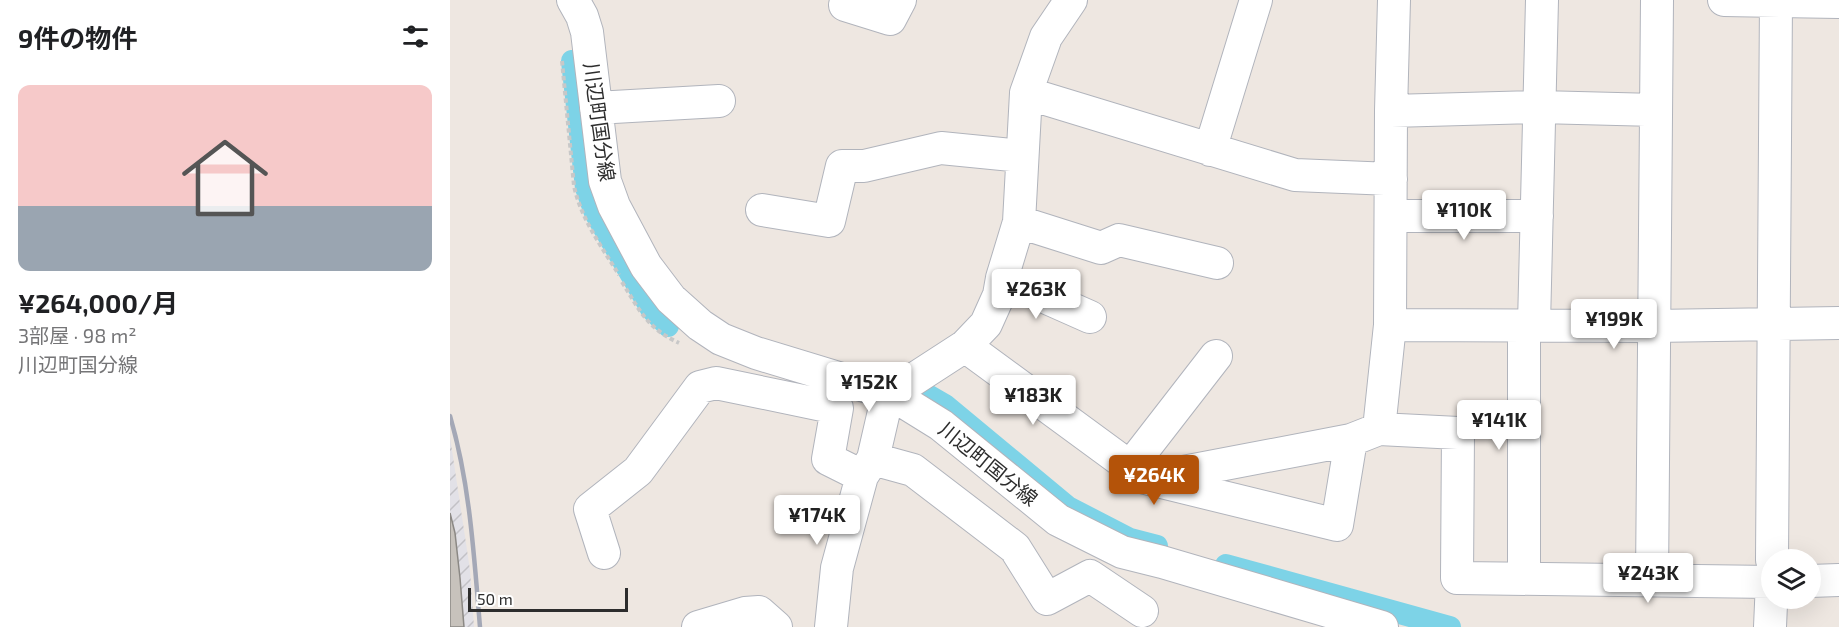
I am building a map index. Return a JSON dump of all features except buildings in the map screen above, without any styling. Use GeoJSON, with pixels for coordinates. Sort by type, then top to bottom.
{"type":"FeatureCollection","features":[{"type":"Feature","properties":{"kind":"street","name":"川辺町国分線"},"geometry":{"type":"LineString","coordinates":[[573,0],[582,16],[587,32],[605,181],[614,206],[646,266],[671,299],[700,325],[721,339],[756,353],[891,394],[941,425],[1058,520],[1122,552],[1382,627]]}},
{"type":"Feature","properties":{"kind":"street"},"geometry":{"type":"LineString","coordinates":[[845,5],[890,20],[900,0]]}},
{"type":"Feature","properties":{"kind":"street"},"geometry":{"type":"LineString","coordinates":[[831,627],[837,568],[885,407],[891,394],[965,346],[986,324],[999,295],[1019,222],[1026,93],[1046,37],[1071,0]]}},
{"type":"Feature","properties":{"kind":"street"},"geometry":{"type":"LineString","coordinates":[[1210,150],[1256,0]]}},
{"type":"Feature","properties":{"kind":"street"},"geometry":{"type":"LineString","coordinates":[[965,346],[1139,473],[1219,496],[1337,525],[1365,435],[1390,325],[1391,111],[1395,0]]}},
{"type":"Feature","properties":{"kind":"street"},"geometry":{"type":"LineString","coordinates":[[1524,577],[1529,325],[1537,216],[1542,0]]}},
{"type":"Feature","properties":{"kind":"street"},"geometry":{"type":"LineString","coordinates":[[1652,580],[1657,0]]}},
{"type":"Feature","properties":{"kind":"street"},"geometry":{"type":"LineString","coordinates":[[1724,0],[1839,2]]}},
{"type":"Feature","properties":{"kind":"street"},"geometry":{"type":"LineString","coordinates":[[1772,549],[1776,0]]}},
{"type":"Feature","properties":{"kind":"street"},"geometry":{"type":"LineString","coordinates":[[1026,93],[1295,175],[1391,178]]}},
{"type":"Feature","properties":{"kind":"street"},"geometry":{"type":"LineString","coordinates":[[596,108],[719,101]]}},
{"type":"Feature","properties":{"kind":"street"},"geometry":{"type":"LineString","coordinates":[[1391,111],[1539,107],[1656,110]]}},
{"type":"Feature","properties":{"kind":"street"},"geometry":{"type":"LineString","coordinates":[[762,210],[829,220],[842,165],[864,166],[941,148],[1022,156]]}},
{"type":"Feature","properties":{"kind":"street"},"geometry":{"type":"LineString","coordinates":[[1391,216],[1537,216]]}},
{"type":"Feature","properties":{"kind":"street"},"geometry":{"type":"LineString","coordinates":[[1019,222],[1101,248],[1119,240],[1217,263]]}},
{"type":"Feature","properties":{"kind":"street"},"geometry":{"type":"LineString","coordinates":[[1002,278],[1090,317]]}},
{"type":"Feature","properties":{"kind":"street"},"geometry":{"type":"LineString","coordinates":[[1390,325],[1654,326],[1839,323]]}},
{"type":"Feature","properties":{"kind":"street"},"geometry":{"type":"LineString","coordinates":[[1139,473],[1216,356]]}},
{"type":"Feature","properties":{"kind":"street"},"geometry":{"type":"LineString","coordinates":[[604,553],[590,509],[638,471],[700,387],[716,382],[837,408],[828,459],[868,467],[913,470],[1015,548],[1047,599],[1090,576],[1137,619],[1162,562]]}},
{"type":"Feature","properties":{"kind":"street"},"geometry":{"type":"LineString","coordinates":[[1139,473],[1365,435],[1458,433],[1457,578],[1761,581]]}},
{"type":"Feature","properties":{"kind":"street"},"geometry":{"type":"LineString","coordinates":[[1821,581],[1839,580]]}},
{"type":"Feature","properties":{"kind":"street"},"geometry":{"type":"LineString","coordinates":[[1770,627],[1771,609]]}},
{"type":"Feature","properties":{"kind":"street"},"geometry":{"type":"LineString","coordinates":[[698,627],[745,613],[759,612],[776,627]]}},
{"type":"Feature","properties":{"kind":"shaded area"},"geometry":{"type":"Polygon","coordinates":[[[450,437],[470,570],[474,627],[450,627],[450,437]]]}},
{"type":"Feature","properties":{"kind":"waterway"},"geometry":{"type":"LineString","coordinates":[[572,61],[586,188],[595,213],[651,309],[668,326]]}},
{"type":"Feature","properties":{"kind":"waterway"},"geometry":{"type":"LineString","coordinates":[[919,390],[945,405],[1068,507],[1130,539],[1157,546]]}},
{"type":"Feature","properties":{"kind":"waterway"},"geometry":{"type":"LineString","coordinates":[[1226,565],[1450,627]]}},
{"type":"Feature","properties":{"kind":"railway"},"geometry":{"type":"LineString","coordinates":[[450,416],[467,494],[480,627]]}}]}
